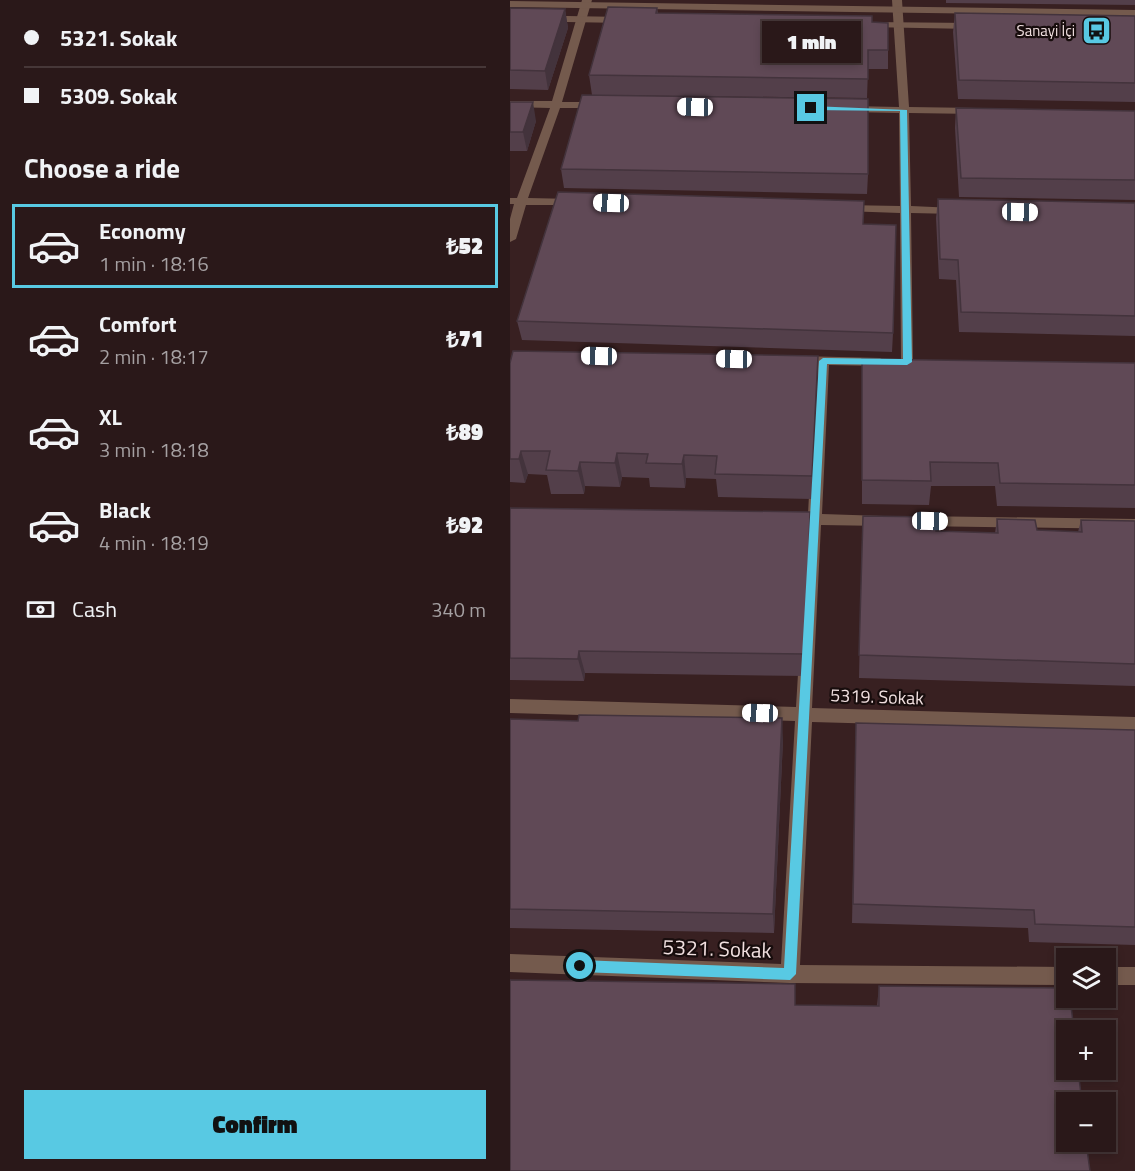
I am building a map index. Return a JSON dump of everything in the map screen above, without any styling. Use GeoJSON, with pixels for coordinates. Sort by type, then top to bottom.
{"type":"FeatureCollection","features":[{"type":"Feature","properties":{"kind":"street"},"geometry":{"type":"LineString","coordinates":[[510,239],[515,201],[556,105],[586,2]]}},
{"type":"Feature","properties":{"kind":"street"},"geometry":{"type":"LineString","coordinates":[[510,4],[586,2],[897,5],[1135,13]]}},
{"type":"Feature","properties":{"kind":"street"},"geometry":{"type":"LineString","coordinates":[[788,360],[913,362],[905,209],[904,110],[897,5]]}},
{"type":"Feature","properties":{"kind":"street"},"geometry":{"type":"LineString","coordinates":[[510,18],[639,21]]}},
{"type":"Feature","properties":{"kind":"street"},"geometry":{"type":"LineString","coordinates":[[863,24],[980,26]]}},
{"type":"Feature","properties":{"kind":"street"},"geometry":{"type":"LineString","coordinates":[[510,104],[604,105]]}},
{"type":"Feature","properties":{"kind":"street"},"geometry":{"type":"LineString","coordinates":[[844,109],[985,112]]}},
{"type":"Feature","properties":{"kind":"street"},"geometry":{"type":"LineString","coordinates":[[515,201],[590,202]]}},
{"type":"Feature","properties":{"kind":"street"},"geometry":{"type":"LineString","coordinates":[[835,208],[962,211]]}},
{"type":"Feature","properties":{"kind":"street"},"geometry":{"type":"LineString","coordinates":[[790,974],[806,715],[823,361]]}},
{"type":"Feature","properties":{"kind":"street"},"geometry":{"type":"LineString","coordinates":[[780,519],[1135,524]]}},
{"type":"Feature","properties":{"kind":"street","name":"5319. Sokak"},"geometry":{"type":"LineString","coordinates":[[510,706],[1135,724]]}},
{"type":"Feature","properties":{"kind":"street","name":"5321. Sokak"},"geometry":{"type":"LineString","coordinates":[[510,963],[790,974],[1056,976]]}},
{"type":"Feature","properties":{"kind":"street"},"geometry":{"type":"LineString","coordinates":[[1116,976],[1135,976]]}},
{"type":"Feature","properties":{"kind":"building"},"geometry":{"type":"Polygon","coordinates":[[[608,7],[657,8],[656,13],[872,16],[872,22],[888,23],[888,50],[868,50],[868,79],[589,75],[608,7]]]}},
{"type":"Feature","properties":{"kind":"building"},"geometry":{"type":"Polygon","coordinates":[[[510,8],[565,9],[545,71],[510,70],[510,8]]]}},
{"type":"Feature","properties":{"kind":"building"},"geometry":{"type":"Polygon","coordinates":[[[955,13],[1135,16],[1135,83],[959,80],[955,13]]]}},
{"type":"Feature","properties":{"kind":"building"},"geometry":{"type":"Polygon","coordinates":[[[582,95],[868,99],[868,174],[561,169],[582,95]]]}},
{"type":"Feature","properties":{"kind":"building"},"geometry":{"type":"Polygon","coordinates":[[[510,102],[533,102],[523,132],[510,132],[510,102]]]}},
{"type":"Feature","properties":{"kind":"building"},"geometry":{"type":"Polygon","coordinates":[[[956,108],[1135,111],[1135,180],[961,178],[956,108]]]}},
{"type":"Feature","properties":{"kind":"building"},"geometry":{"type":"Polygon","coordinates":[[[558,192],[864,201],[863,224],[896,225],[893,333],[517,321],[558,192]]]}},
{"type":"Feature","properties":{"kind":"building"},"geometry":{"type":"Polygon","coordinates":[[[938,199],[1135,203],[1135,316],[961,312],[958,260],[940,259],[938,199]]]}},
{"type":"Feature","properties":{"kind":"building"},"geometry":{"type":"Polygon","coordinates":[[[513,351],[818,356],[812,476],[715,474],[717,456],[684,455],[682,464],[646,463],[648,454],[617,453],[615,463],[580,462],[578,471],[546,470],[550,451],[521,451],[519,459],[510,459],[510,363],[513,351]]]}},
{"type":"Feature","properties":{"kind":"building"},"geometry":{"type":"Polygon","coordinates":[[[862,359],[1135,363],[1135,485],[1000,483],[998,463],[930,462],[931,481],[862,480],[862,359]]]}},
{"type":"Feature","properties":{"kind":"building"},"geometry":{"type":"Polygon","coordinates":[[[510,508],[810,512],[806,654],[579,651],[578,659],[510,658],[510,508]]]}},
{"type":"Feature","properties":{"kind":"building"},"geometry":{"type":"Polygon","coordinates":[[[863,516],[935,517],[936,531],[998,533],[997,519],[1035,520],[1037,530],[1082,532],[1081,520],[1135,521],[1135,664],[859,655],[863,516]]]}},
{"type":"Feature","properties":{"kind":"building"},"geometry":{"type":"Polygon","coordinates":[[[579,715],[782,718],[773,914],[510,909],[510,719],[578,721],[579,715]]]}},
{"type":"Feature","properties":{"kind":"building"},"geometry":{"type":"Polygon","coordinates":[[[856,723],[1135,730],[1135,927],[1035,924],[1034,910],[853,904],[856,723]]]}},
{"type":"Feature","properties":{"kind":"building"},"geometry":{"type":"Polygon","coordinates":[[[510,980],[795,984],[795,1005],[879,1006],[879,986],[1056,988],[1056,1008],[1071,1008],[1073,1020],[1056,1020],[1056,1080],[1079,1080],[1081,1092],[1056,1092],[1056,1152],[1087,1152],[1090,1171],[510,1171],[510,980]]]}},
{"type":"Feature","properties":{"kind":"place","name":"Sanayi İçi"},"geometry":{"type":"Point","coordinates":[1096,31]}},
{"type":"Feature","properties":{"kind":"route"},"geometry":{"type":"LineString","coordinates":[[580,966],[790,974],[807,693],[823,361],[907,362],[904,110],[811,108]]}}]}
